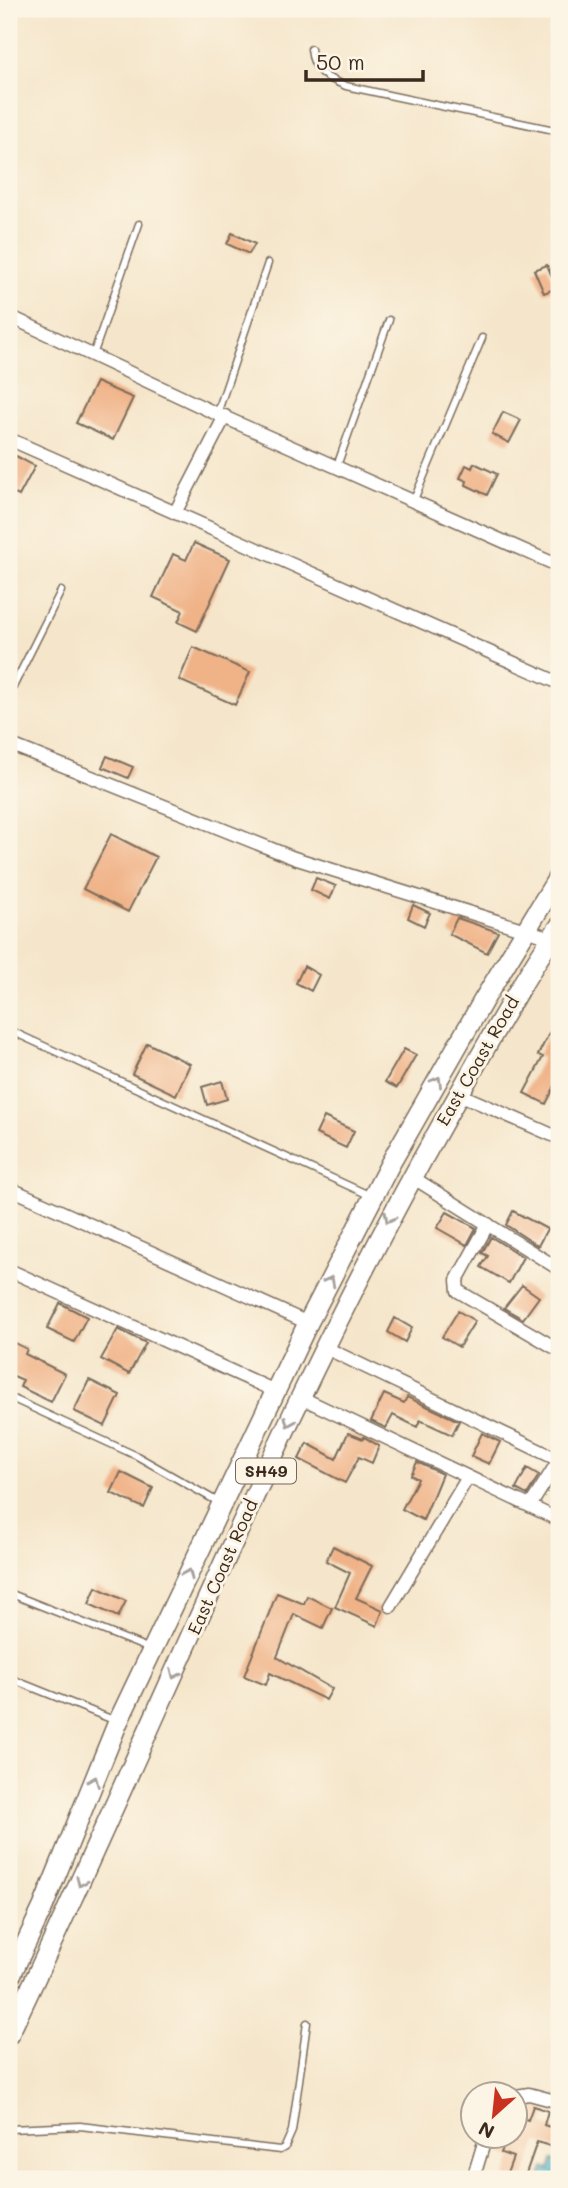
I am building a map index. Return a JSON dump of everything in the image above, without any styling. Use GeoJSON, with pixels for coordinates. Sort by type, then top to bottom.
{"type":"FeatureCollection","features":[{"type":"Feature","properties":{"kind":"main road","name":"East Coast Road"},"geometry":{"type":"LineString","coordinates":[[9,1979],[43,1907],[118,1722],[308,1323],[373,1197],[559,876]]}},
{"type":"Feature","properties":{"kind":"main road","name":"East Coast Road"},"geometry":{"type":"LineString","coordinates":[[9,2034],[324,1347],[412,1177],[555,932]]}},
{"type":"Feature","properties":{"kind":"street"},"geometry":{"type":"LineString","coordinates":[[9,316],[221,415],[559,566]]}},
{"type":"Feature","properties":{"kind":"street"},"geometry":{"type":"LineString","coordinates":[[175,513],[221,415]]}},
{"type":"Feature","properties":{"kind":"street"},"geometry":{"type":"LineString","coordinates":[[9,439],[559,683]]}},
{"type":"Feature","properties":{"kind":"street"},"geometry":{"type":"LineString","coordinates":[[9,744],[294,858],[526,930],[555,932]]}},
{"type":"Feature","properties":{"kind":"street"},"geometry":{"type":"LineString","coordinates":[[459,1094],[559,1139]]}},
{"type":"Feature","properties":{"kind":"street"},"geometry":{"type":"LineString","coordinates":[[412,1177],[559,1269]]}},
{"type":"Feature","properties":{"kind":"street"},"geometry":{"type":"LineString","coordinates":[[9,1188],[308,1323]]}},
{"type":"Feature","properties":{"kind":"street"},"geometry":{"type":"LineString","coordinates":[[488,1224],[457,1280],[458,1291],[559,1350]]}},
{"type":"Feature","properties":{"kind":"street"},"geometry":{"type":"LineString","coordinates":[[9,1270],[275,1391]]}},
{"type":"Feature","properties":{"kind":"street"},"geometry":{"type":"LineString","coordinates":[[324,1347],[559,1460],[530,1506]]}},
{"type":"Feature","properties":{"kind":"street"},"geometry":{"type":"LineString","coordinates":[[300,1398],[559,1520]]}},
{"type":"Feature","properties":{"kind":"street"},"geometry":{"type":"LineString","coordinates":[[391,1606],[468,1477]]}},
{"type":"Feature","properties":{"kind":"street"},"geometry":{"type":"LineString","coordinates":[[530,2094],[559,2102]]}},
{"type":"Feature","properties":{"kind":"street"},"geometry":{"type":"LineString","coordinates":[[473,2179],[482,2150]]}},
{"type":"Feature","properties":{"kind":"lane"},"geometry":{"type":"LineString","coordinates":[[311,49],[312,62],[318,71],[346,86],[559,131]]}},
{"type":"Feature","properties":{"kind":"lane"},"geometry":{"type":"LineString","coordinates":[[93,355],[139,224]]}},
{"type":"Feature","properties":{"kind":"lane"},"geometry":{"type":"LineString","coordinates":[[221,415],[268,263]]}},
{"type":"Feature","properties":{"kind":"lane"},"geometry":{"type":"LineString","coordinates":[[337,466],[389,320]]}},
{"type":"Feature","properties":{"kind":"lane"},"geometry":{"type":"LineString","coordinates":[[413,502],[482,338]]}},
{"type":"Feature","properties":{"kind":"lane"},"geometry":{"type":"LineString","coordinates":[[9,695],[61,591]]}},
{"type":"Feature","properties":{"kind":"lane"},"geometry":{"type":"LineString","coordinates":[[9,1030],[373,1197]]}},
{"type":"Feature","properties":{"kind":"lane"},"geometry":{"type":"LineString","coordinates":[[9,1397],[137,1456],[222,1504]]}},
{"type":"Feature","properties":{"kind":"lane"},"geometry":{"type":"LineString","coordinates":[[9,1593],[152,1650]]}},
{"type":"Feature","properties":{"kind":"lane"},"geometry":{"type":"LineString","coordinates":[[9,1678],[118,1722]]}},
{"type":"Feature","properties":{"kind":"lane"},"geometry":{"type":"LineString","coordinates":[[9,2129],[80,2126],[280,2150],[285,2147],[292,2131],[307,2023]]}},
{"type":"Feature","properties":{"kind":"water"},"geometry":{"type":"Polygon","coordinates":[[[553,2160],[559,2162],[559,2179],[546,2179],[541,2176],[544,2168],[550,2170],[553,2160]]]}},
{"type":"Feature","properties":{"kind":"building"},"geometry":{"type":"Polygon","coordinates":[[[232,233],[255,244],[249,254],[227,244],[232,233]]]}},
{"type":"Feature","properties":{"kind":"building"},"geometry":{"type":"Polygon","coordinates":[[[547,265],[557,288],[544,293],[534,270],[547,265]]]}},
{"type":"Feature","properties":{"kind":"building"},"geometry":{"type":"Polygon","coordinates":[[[96,382],[133,398],[113,440],[76,423],[96,382]]]}},
{"type":"Feature","properties":{"kind":"building"},"geometry":{"type":"Polygon","coordinates":[[[503,412],[521,420],[509,443],[492,434],[503,412]]]}},
{"type":"Feature","properties":{"kind":"building"},"geometry":{"type":"Polygon","coordinates":[[[16,456],[35,466],[19,496],[9,490],[9,468],[16,456]]]}},
{"type":"Feature","properties":{"kind":"building"},"geometry":{"type":"Polygon","coordinates":[[[474,463],[497,474],[487,495],[466,485],[467,481],[460,478],[466,465],[472,468],[474,463]]]}},
{"type":"Feature","properties":{"kind":"building"},"geometry":{"type":"Polygon","coordinates":[[[194,543],[230,559],[197,631],[178,622],[183,611],[153,597],[173,554],[186,560],[194,543]]]}},
{"type":"Feature","properties":{"kind":"building"},"geometry":{"type":"Polygon","coordinates":[[[193,647],[250,672],[235,705],[179,680],[193,647]]]}},
{"type":"Feature","properties":{"kind":"building"},"geometry":{"type":"Polygon","coordinates":[[[107,756],[133,767],[128,778],[102,767],[107,756]]]}},
{"type":"Feature","properties":{"kind":"building"},"geometry":{"type":"Polygon","coordinates":[[[111,834],[156,857],[128,912],[83,889],[111,834]]]}},
{"type":"Feature","properties":{"kind":"building"},"geometry":{"type":"Polygon","coordinates":[[[316,878],[336,886],[330,899],[311,890],[316,878]]]}},
{"type":"Feature","properties":{"kind":"building"},"geometry":{"type":"Polygon","coordinates":[[[413,905],[430,913],[424,926],[408,918],[413,905]]]}},
{"type":"Feature","properties":{"kind":"building"},"geometry":{"type":"Polygon","coordinates":[[[457,918],[498,932],[487,953],[449,934],[457,918]]]}},
{"type":"Feature","properties":{"kind":"building"},"geometry":{"type":"Polygon","coordinates":[[[304,966],[319,975],[311,991],[296,983],[304,966]]]}},
{"type":"Feature","properties":{"kind":"building"},"geometry":{"type":"Polygon","coordinates":[[[559,1014],[559,1078],[546,1104],[524,1093],[543,1057],[538,1055],[559,1014]]]}},
{"type":"Feature","properties":{"kind":"building"},"geometry":{"type":"Polygon","coordinates":[[[147,1043],[190,1064],[176,1095],[132,1074],[147,1043]]]}},
{"type":"Feature","properties":{"kind":"building"},"geometry":{"type":"Polygon","coordinates":[[[404,1049],[416,1055],[397,1088],[385,1082],[404,1049]]]}},
{"type":"Feature","properties":{"kind":"building"},"geometry":{"type":"Polygon","coordinates":[[[222,1081],[227,1099],[207,1105],[202,1087],[222,1081]]]}},
{"type":"Feature","properties":{"kind":"building"},"geometry":{"type":"Polygon","coordinates":[[[324,1117],[354,1131],[346,1148],[316,1134],[324,1117]]]}},
{"type":"Feature","properties":{"kind":"building"},"geometry":{"type":"Polygon","coordinates":[[[513,1211],[547,1229],[538,1246],[506,1225],[513,1211]]]}},
{"type":"Feature","properties":{"kind":"building"},"geometry":{"type":"Polygon","coordinates":[[[447,1212],[476,1228],[467,1245],[437,1228],[447,1212]]]}},
{"type":"Feature","properties":{"kind":"building"},"geometry":{"type":"Polygon","coordinates":[[[491,1237],[523,1257],[509,1283],[481,1267],[488,1256],[482,1253],[491,1237]]]}},
{"type":"Feature","properties":{"kind":"building"},"geometry":{"type":"Polygon","coordinates":[[[522,1285],[539,1297],[523,1319],[504,1308],[522,1285]]]}},
{"type":"Feature","properties":{"kind":"building"},"geometry":{"type":"Polygon","coordinates":[[[60,1303],[87,1317],[74,1342],[47,1329],[60,1303]]]}},
{"type":"Feature","properties":{"kind":"building"},"geometry":{"type":"Polygon","coordinates":[[[458,1311],[475,1321],[459,1347],[442,1337],[458,1311]]]}},
{"type":"Feature","properties":{"kind":"building"},"geometry":{"type":"Polygon","coordinates":[[[395,1318],[412,1328],[405,1342],[388,1332],[395,1318]]]}},
{"type":"Feature","properties":{"kind":"building"},"geometry":{"type":"Polygon","coordinates":[[[118,1329],[146,1343],[129,1374],[101,1359],[118,1329]]]}},
{"type":"Feature","properties":{"kind":"building"},"geometry":{"type":"Polygon","coordinates":[[[9,1340],[27,1349],[25,1354],[65,1374],[51,1402],[20,1387],[23,1380],[9,1374],[9,1340]]]}},
{"type":"Feature","properties":{"kind":"building"},"geometry":{"type":"Polygon","coordinates":[[[89,1380],[120,1395],[105,1426],[74,1411],[89,1380]]]}},
{"type":"Feature","properties":{"kind":"building"},"geometry":{"type":"Polygon","coordinates":[[[384,1394],[404,1403],[407,1397],[459,1421],[452,1435],[420,1420],[417,1427],[393,1415],[386,1428],[371,1421],[384,1394]]]}},
{"type":"Feature","properties":{"kind":"building"},"geometry":{"type":"Polygon","coordinates":[[[348,1433],[363,1439],[364,1437],[379,1446],[372,1463],[359,1457],[345,1483],[299,1459],[307,1443],[336,1459],[348,1433]]]}},
{"type":"Feature","properties":{"kind":"building"},"geometry":{"type":"Polygon","coordinates":[[[482,1433],[500,1442],[489,1464],[471,1456],[482,1433]]]}},
{"type":"Feature","properties":{"kind":"building"},"geometry":{"type":"Polygon","coordinates":[[[417,1462],[442,1474],[423,1520],[402,1509],[418,1479],[411,1475],[417,1462]]]}},
{"type":"Feature","properties":{"kind":"building"},"geometry":{"type":"Polygon","coordinates":[[[527,1468],[539,1475],[527,1495],[516,1489],[527,1468]]]}},
{"type":"Feature","properties":{"kind":"building"},"geometry":{"type":"Polygon","coordinates":[[[121,1472],[153,1488],[144,1508],[111,1493],[121,1472]]]}},
{"type":"Feature","properties":{"kind":"building"},"geometry":{"type":"Polygon","coordinates":[[[333,1546],[372,1566],[356,1598],[383,1610],[377,1626],[335,1607],[350,1573],[326,1561],[333,1546]]]}},
{"type":"Feature","properties":{"kind":"building"},"geometry":{"type":"Polygon","coordinates":[[[96,1587],[126,1601],[118,1617],[89,1604],[96,1587]]]}},
{"type":"Feature","properties":{"kind":"building"},"geometry":{"type":"Polygon","coordinates":[[[277,1593],[304,1604],[307,1596],[332,1608],[323,1628],[294,1614],[277,1657],[332,1689],[326,1700],[270,1673],[266,1685],[244,1676],[277,1593]]]}},
{"type":"Feature","properties":{"kind":"building"},"geometry":{"type":"Polygon","coordinates":[[[533,2106],[548,2111],[544,2125],[559,2130],[559,2149],[537,2142],[524,2179],[505,2179],[513,2157],[501,2153],[502,2150],[530,2150],[530,2114],[533,2106]]]}}]}
